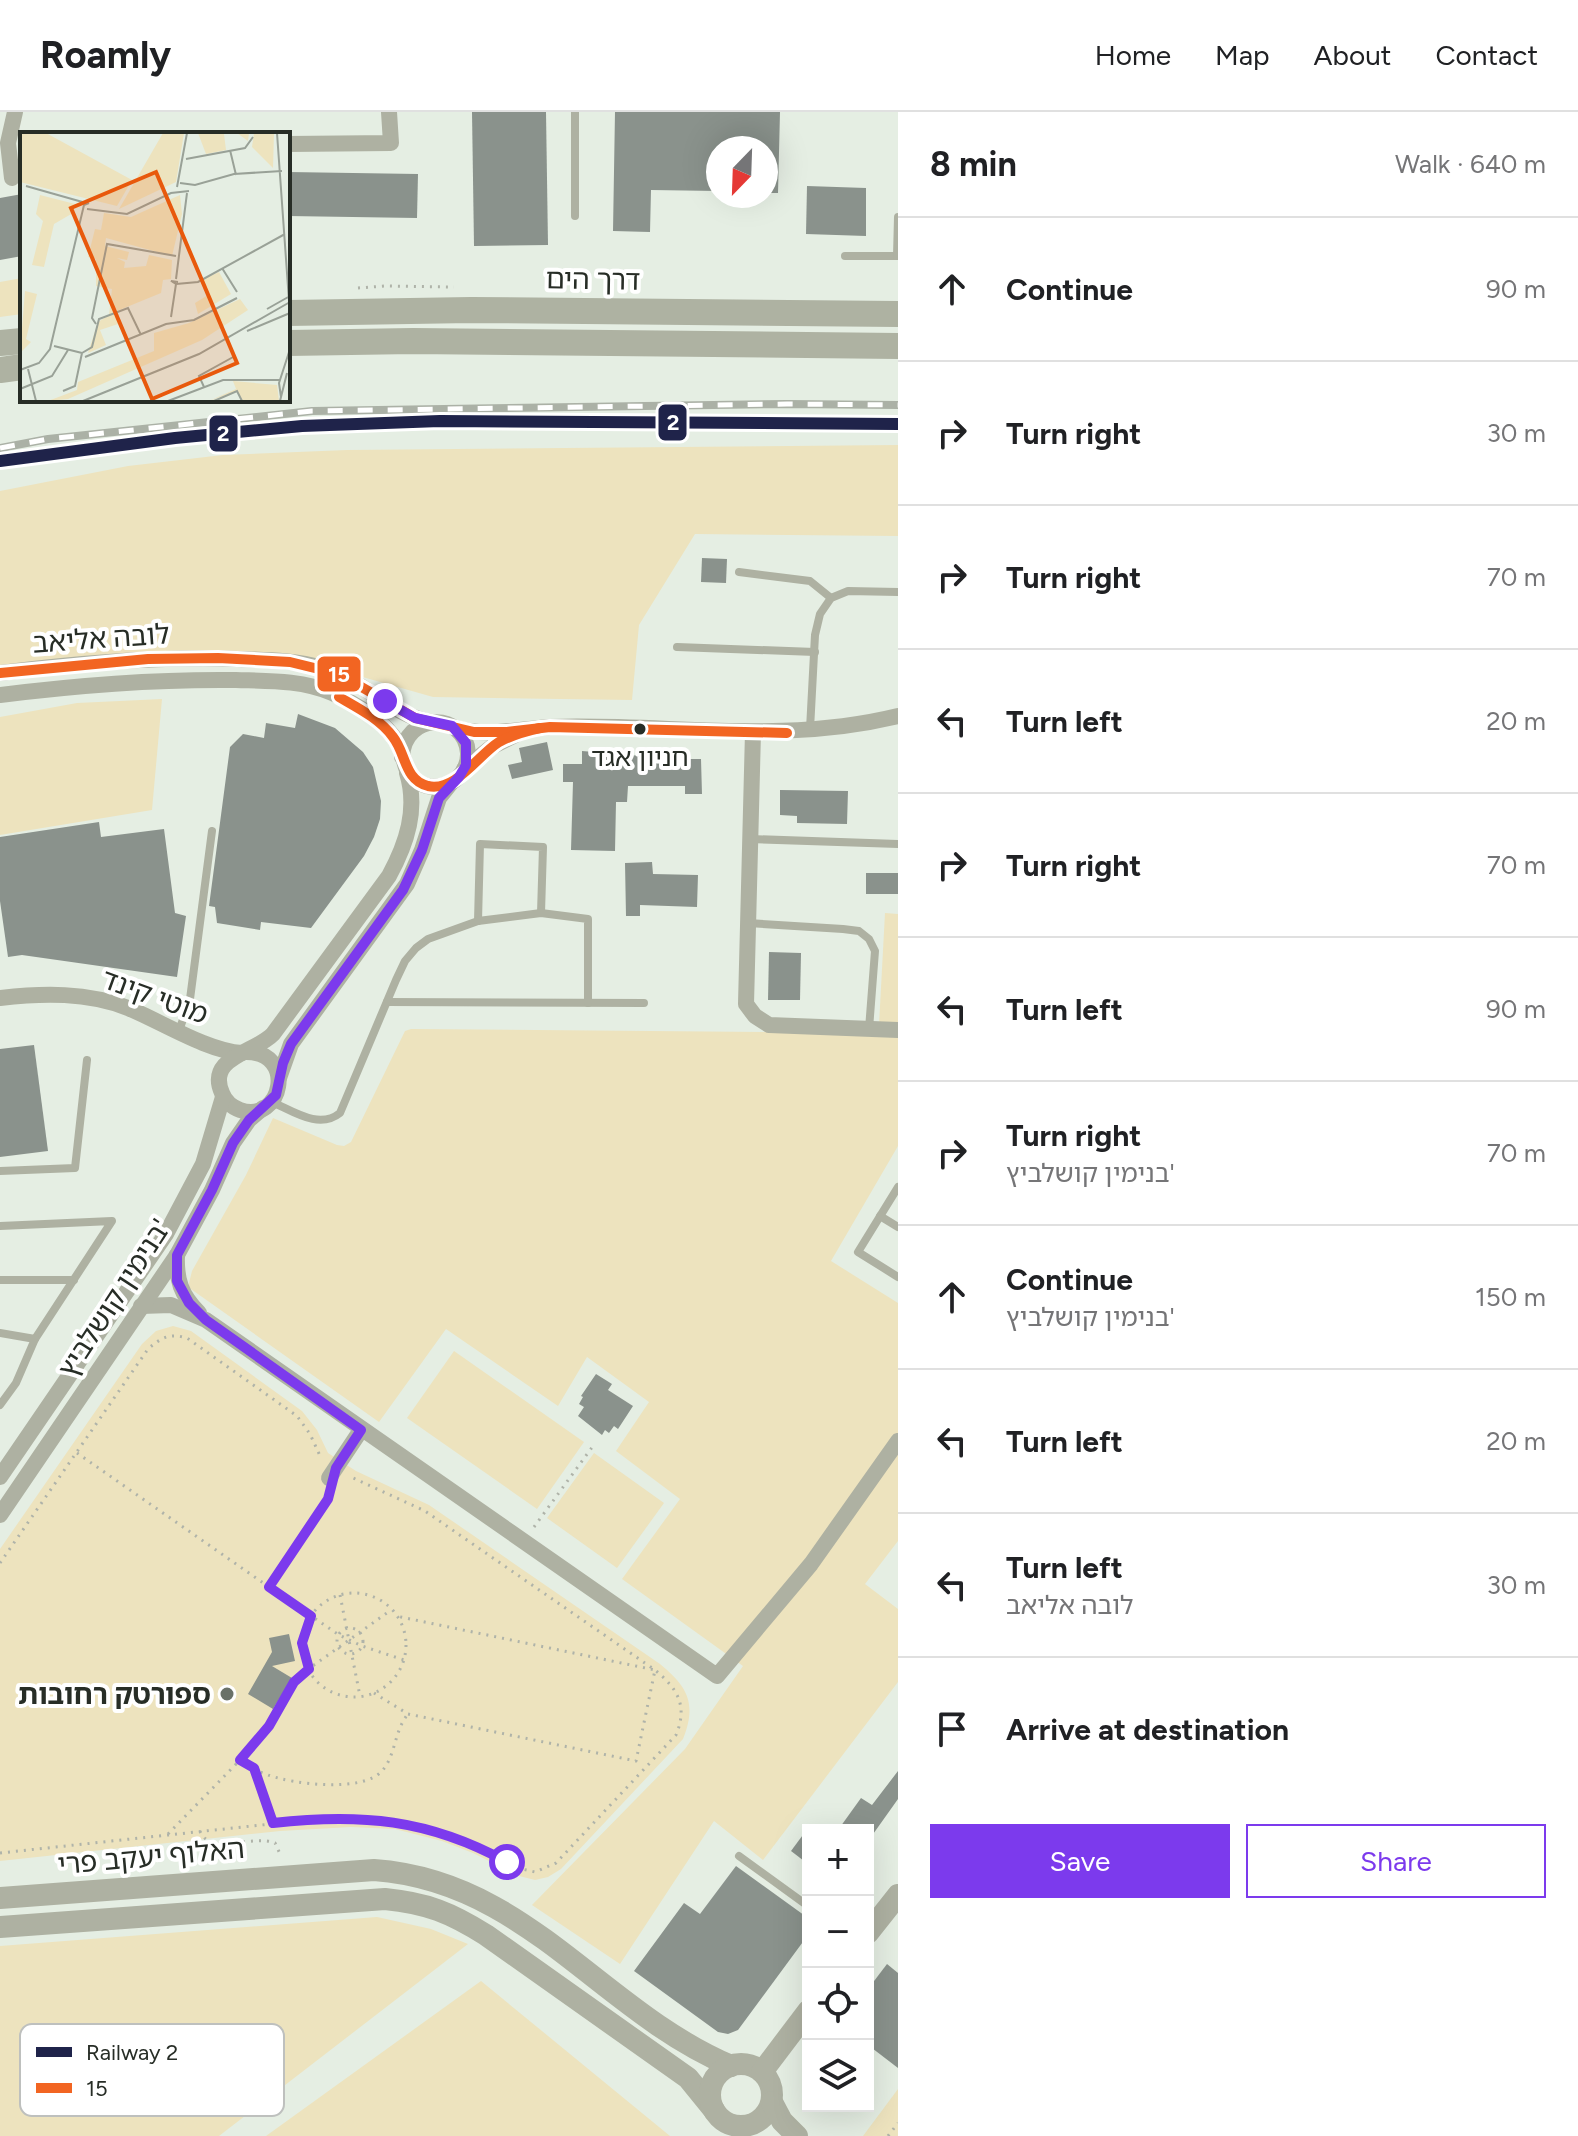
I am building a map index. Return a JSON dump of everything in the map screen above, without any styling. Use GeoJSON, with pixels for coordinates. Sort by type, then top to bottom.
{"type":"FeatureCollection","features":[{"type":"Feature","properties":{"kind":"main road","name":"דרך הים"},"geometry":{"type":"LineString","coordinates":[[290,313],[471,310],[898,314]]}},
{"type":"Feature","properties":{"kind":"main road"},"geometry":{"type":"LineString","coordinates":[[290,343],[413,341],[898,346]]}},
{"type":"Feature","properties":{"kind":"main road"},"geometry":{"type":"LineString","coordinates":[[5,364],[20,344]]}},
{"type":"Feature","properties":{"kind":"street"},"geometry":{"type":"LineString","coordinates":[[11,178],[8,143],[15,112]]}},
{"type":"Feature","properties":{"kind":"street"},"geometry":{"type":"LineString","coordinates":[[290,144],[391,143],[389,112]]}},
{"type":"Feature","properties":{"kind":"street","name":"לובה אליאב"},"geometry":{"type":"LineString","coordinates":[[0,673],[148,659],[218,658],[300,663],[349,678],[401,712],[440,723]]}},
{"type":"Feature","properties":{"kind":"street","name":"לובה אליאב"},"geometry":{"type":"LineString","coordinates":[[0,695],[153,680],[304,684],[339,696],[372,718],[396,740],[404,764]]}},
{"type":"Feature","properties":{"kind":"street"},"geometry":{"type":"LineString","coordinates":[[528,731],[493,746],[460,774],[439,798],[422,850],[403,890],[291,1044],[277,1091],[268,1104],[252,1111],[240,1110],[223,1097],[219,1085],[222,1068],[231,1058],[262,1044],[273,1034],[389,876],[412,813],[413,798],[404,764],[409,735],[423,724],[440,723],[483,732],[550,727],[753,732],[810,731],[898,716]]}},
{"type":"Feature","properties":{"kind":"street"},"geometry":{"type":"LineString","coordinates":[[404,764],[420,784],[434,787],[460,774],[468,757],[466,743],[458,732],[440,723]]}},
{"type":"Feature","properties":{"kind":"street"},"geometry":{"type":"LineString","coordinates":[[753,732],[746,1004],[755,1016],[769,1025],[898,1030]]}},
{"type":"Feature","properties":{"kind":"street","name":"מוטי קינד"},"geometry":{"type":"LineString","coordinates":[[0,998],[54,995],[90,998],[128,1008],[221,1049],[244,1052]]}},
{"type":"Feature","properties":{"kind":"street"},"geometry":{"type":"LineString","coordinates":[[244,1052],[268,1058],[276,1068],[279,1079]]}},
{"type":"Feature","properties":{"kind":"street","name":"בנימין קושלביץ'"},"geometry":{"type":"LineString","coordinates":[[0,1477],[126,1294],[192,1189],[213,1136],[223,1097]]}},
{"type":"Feature","properties":{"kind":"street","name":"בנימין קושלביץ'"},"geometry":{"type":"LineString","coordinates":[[0,1515],[177,1255],[233,1143],[249,1120],[268,1104]]}},
{"type":"Feature","properties":{"kind":"street"},"geometry":{"type":"LineString","coordinates":[[177,1255],[177,1281],[189,1303],[206,1320],[717,1676],[811,1564],[898,1441]]}},
{"type":"Feature","properties":{"kind":"street"},"geometry":{"type":"LineString","coordinates":[[141,1306],[171,1305],[206,1320]]}},
{"type":"Feature","properties":{"kind":"street"},"geometry":{"type":"LineString","coordinates":[[332,1473],[361,1430]]}},
{"type":"Feature","properties":{"kind":"street","name":"האלוף יעקב פרי"},"geometry":{"type":"LineString","coordinates":[[0,1898],[285,1875],[384,1870],[416,1874],[461,1889],[522,1922],[660,2029],[731,2066]]}},
{"type":"Feature","properties":{"kind":"street","name":"האלוף יעקב פרי"},"geometry":{"type":"LineString","coordinates":[[0,1927],[385,1899],[432,1906],[458,1917],[486,1935],[688,2078],[722,2118],[751,2136]]}},
{"type":"Feature","properties":{"kind":"street"},"geometry":{"type":"LineString","coordinates":[[874,1927],[894,1907]]}},
{"type":"Feature","properties":{"kind":"street"},"geometry":{"type":"LineString","coordinates":[[762,2072],[802,2019]]}},
{"type":"Feature","properties":{"kind":"street"},"geometry":{"type":"LineString","coordinates":[[772,2102],[768,2112],[751,2125],[722,2118],[710,2100],[714,2079],[731,2066],[752,2066],[762,2072],[771,2086],[772,2102],[782,2121],[797,2136]]}},
{"type":"Feature","properties":{"kind":"lane"},"geometry":{"type":"LineString","coordinates":[[575,112],[575,216]]}},
{"type":"Feature","properties":{"kind":"lane"},"geometry":{"type":"LineString","coordinates":[[845,256],[897,256],[898,217]]}},
{"type":"Feature","properties":{"kind":"lane"},"geometry":{"type":"LineString","coordinates":[[739,572],[810,581],[831,598]]}},
{"type":"Feature","properties":{"kind":"lane"},"geometry":{"type":"LineString","coordinates":[[810,731],[820,614],[831,598],[848,591],[898,592]]}},
{"type":"Feature","properties":{"kind":"lane"},"geometry":{"type":"LineString","coordinates":[[677,647],[815,652]]}},
{"type":"Feature","properties":{"kind":"lane"},"geometry":{"type":"LineString","coordinates":[[179,1031],[190,999],[212,831]]}},
{"type":"Feature","properties":{"kind":"lane"},"geometry":{"type":"LineString","coordinates":[[750,839],[898,844]]}},
{"type":"Feature","properties":{"kind":"lane"},"geometry":{"type":"LineString","coordinates":[[478,921],[480,844],[543,847],[541,913]]}},
{"type":"Feature","properties":{"kind":"lane"},"geometry":{"type":"LineString","coordinates":[[268,1104],[324,1121],[340,1113],[405,961],[428,939],[478,921],[541,913],[588,919],[588,1003]]}},
{"type":"Feature","properties":{"kind":"lane"},"geometry":{"type":"LineString","coordinates":[[748,923],[859,931],[869,939],[875,951],[869,1030]]}},
{"type":"Feature","properties":{"kind":"lane"},"geometry":{"type":"LineString","coordinates":[[387,1002],[644,1003]]}},
{"type":"Feature","properties":{"kind":"lane"},"geometry":{"type":"LineString","coordinates":[[0,1171],[75,1168],[87,1060]]}},
{"type":"Feature","properties":{"kind":"lane"},"geometry":{"type":"LineString","coordinates":[[898,1187],[858,1252],[898,1277]]}},
{"type":"Feature","properties":{"kind":"lane"},"geometry":{"type":"LineString","coordinates":[[880,1216],[898,1227]]}},
{"type":"Feature","properties":{"kind":"lane"},"geometry":{"type":"LineString","coordinates":[[0,1226],[112,1221],[35,1339],[16,1383],[0,1405]]}},
{"type":"Feature","properties":{"kind":"lane"},"geometry":{"type":"LineString","coordinates":[[0,1280],[74,1280]]}},
{"type":"Feature","properties":{"kind":"lane"},"geometry":{"type":"LineString","coordinates":[[0,1333],[35,1339]]}},
{"type":"Feature","properties":{"kind":"lane"},"geometry":{"type":"LineString","coordinates":[[739,1856],[802,1902]]}},
{"type":"Feature","properties":{"kind":"path"},"geometry":{"type":"LineString","coordinates":[[0,1563],[148,1349],[160,1338],[173,1334],[187,1338],[297,1416],[332,1473],[425,1511],[655,1670],[669,1681],[678,1694],[682,1709],[676,1735],[556,1863],[535,1872],[444,1833],[396,1821],[351,1819],[273,1823],[0,1853]]}},
{"type":"Feature","properties":{"kind":"path"},"geometry":{"type":"LineString","coordinates":[[523,1541],[593,1446]]}},
{"type":"Feature","properties":{"kind":"path"},"geometry":{"type":"LineString","coordinates":[[76,1453],[339,1635],[404,1660]]}},
{"type":"Feature","properties":{"kind":"path"},"geometry":{"type":"LineString","coordinates":[[269,1587],[328,1499],[332,1473]]}},
{"type":"Feature","properties":{"kind":"path"},"geometry":{"type":"LineString","coordinates":[[358,1593],[375,1598],[391,1609],[402,1624],[406,1642],[404,1660],[396,1676],[374,1693],[352,1697],[326,1689],[309,1669],[302,1643],[311,1616],[324,1603],[340,1595],[358,1593]]}},
{"type":"Feature","properties":{"kind":"path"},"geometry":{"type":"LineString","coordinates":[[340,1595],[360,1696]]}},
{"type":"Feature","properties":{"kind":"path"},"geometry":{"type":"LineString","coordinates":[[168,1834],[269,1726],[294,1682],[391,1609]]}},
{"type":"Feature","properties":{"kind":"path"},"geometry":{"type":"LineString","coordinates":[[396,1616],[655,1670]]}},
{"type":"Feature","properties":{"kind":"path"},"geometry":{"type":"LineString","coordinates":[[339,1635],[347,1629]]}},
{"type":"Feature","properties":{"kind":"path"},"geometry":{"type":"LineString","coordinates":[[347,1629],[359,1633],[362,1646]]}},
{"type":"Feature","properties":{"kind":"path"},"geometry":{"type":"LineString","coordinates":[[339,1635],[339,1647],[346,1653],[352,1654],[362,1646]]}},
{"type":"Feature","properties":{"kind":"path"},"geometry":{"type":"LineString","coordinates":[[374,1693],[408,1714],[636,1761],[655,1670]]}},
{"type":"Feature","properties":{"kind":"path"},"geometry":{"type":"LineString","coordinates":[[240,1760],[268,1775],[305,1782],[344,1784],[369,1780],[381,1771],[389,1758],[402,1721],[408,1714]]}},
{"type":"Feature","properties":{"kind":"path"},"geometry":{"type":"LineString","coordinates":[[254,1768],[273,1823]]}},
{"type":"Feature","properties":{"kind":"path"},"geometry":{"type":"LineString","coordinates":[[200,1831],[202,1837],[211,1843],[266,1839],[275,1843],[280,1850],[285,1875]]}},
{"type":"Feature","properties":{"kind":"path"},"geometry":{"type":"LineString","coordinates":[[888,2136],[898,2123]]}},
{"type":"Feature","properties":{"kind":"shaded area"},"geometry":{"type":"Polygon","coordinates":[[[20,278],[20,314],[0,317],[0,282],[20,278]]]}},
{"type":"Feature","properties":{"kind":"shaded area"},"geometry":{"type":"Polygon","coordinates":[[[898,445],[898,536],[695,534],[639,625],[632,700],[433,697],[278,653],[0,668],[0,491],[128,466],[223,455],[347,450],[898,445]]]}},
{"type":"Feature","properties":{"kind":"shaded area"},"geometry":{"type":"Polygon","coordinates":[[[162,699],[152,810],[0,835],[0,717],[77,703],[162,699]]]}},
{"type":"Feature","properties":{"kind":"shaded area"},"geometry":{"type":"Polygon","coordinates":[[[885,913],[898,914],[898,1026],[879,1025],[885,913]]]}},
{"type":"Feature","properties":{"kind":"shaded area"},"geometry":{"type":"Polygon","coordinates":[[[405,1031],[898,1033],[898,1146],[831,1261],[898,1303],[898,1541],[865,1584],[898,1609],[898,1682],[763,1860],[714,1821],[620,1964],[532,1905],[685,1749],[743,1666],[622,1579],[680,1499],[616,1451],[649,1402],[587,1357],[558,1406],[446,1329],[379,1422],[188,1287],[192,1271],[246,1175],[273,1118],[337,1145],[344,1146],[351,1142],[405,1031]]]}},
{"type":"Feature","properties":{"kind":"shaded area"},"geometry":{"type":"Polygon","coordinates":[[[173,1326],[191,1331],[302,1411],[317,1430],[328,1453],[356,1471],[429,1505],[660,1664],[677,1680],[689,1706],[683,1739],[561,1869],[535,1880],[519,1876],[442,1841],[395,1829],[351,1827],[280,1831],[0,1861],[0,1549],[142,1344],[156,1331],[173,1326]]]}},
{"type":"Feature","properties":{"kind":"shaded area"},"geometry":{"type":"Polygon","coordinates":[[[454,1351],[584,1442],[537,1509],[407,1418],[454,1351]]]}},
{"type":"Feature","properties":{"kind":"shaded area"},"geometry":{"type":"Polygon","coordinates":[[[594,1453],[664,1503],[617,1568],[547,1518],[594,1453]]]}},
{"type":"Feature","properties":{"kind":"shaded area"},"geometry":{"type":"Polygon","coordinates":[[[377,1917],[431,1929],[468,1944],[284,2086],[284,2024],[20,2024],[20,2116],[245,2116],[219,2136],[0,2136],[0,1946],[377,1917]]]}},
{"type":"Feature","properties":{"kind":"shaded area"},"geometry":{"type":"Polygon","coordinates":[[[481,1981],[670,2136],[266,2136],[481,1981]]]}},
{"type":"Feature","properties":{"kind":"shaded area"},"geometry":{"type":"Polygon","coordinates":[[[898,2089],[898,2136],[863,2136],[898,2089]]]}},
{"type":"Feature","properties":{"kind":"building"},"geometry":{"type":"Polygon","coordinates":[[[472,112],[546,112],[548,245],[474,246],[472,112]]]}},
{"type":"Feature","properties":{"kind":"building"},"geometry":{"type":"Polygon","coordinates":[[[615,112],[780,112],[778,193],[778,136],[706,136],[706,191],[651,190],[650,232],[613,231],[615,112]]]}},
{"type":"Feature","properties":{"kind":"building"},"geometry":{"type":"Polygon","coordinates":[[[290,172],[418,174],[417,218],[290,216],[290,172]]]}},
{"type":"Feature","properties":{"kind":"building"},"geometry":{"type":"Polygon","coordinates":[[[807,186],[866,188],[866,236],[806,234],[807,186]]]}},
{"type":"Feature","properties":{"kind":"building"},"geometry":{"type":"Polygon","coordinates":[[[20,194],[20,256],[0,260],[0,198],[20,194]]]}},
{"type":"Feature","properties":{"kind":"building"},"geometry":{"type":"Polygon","coordinates":[[[702,558],[727,559],[726,583],[701,582],[702,558]]]}},
{"type":"Feature","properties":{"kind":"building"},"geometry":{"type":"Polygon","coordinates":[[[298,714],[335,728],[363,752],[373,767],[381,801],[380,819],[374,837],[364,856],[311,928],[261,922],[260,930],[217,923],[215,907],[209,906],[230,747],[243,734],[264,738],[266,723],[295,728],[298,714]]]}},
{"type":"Feature","properties":{"kind":"building"},"geometry":{"type":"Polygon","coordinates":[[[547,742],[553,770],[512,779],[508,765],[522,762],[519,748],[547,742]]]}},
{"type":"Feature","properties":{"kind":"building"},"geometry":{"type":"Polygon","coordinates":[[[582,751],[642,756],[642,759],[701,759],[702,794],[685,794],[685,786],[628,786],[627,802],[616,802],[615,851],[571,850],[573,782],[563,782],[563,764],[582,764],[582,751]]]}},
{"type":"Feature","properties":{"kind":"building"},"geometry":{"type":"Polygon","coordinates":[[[780,790],[848,791],[847,824],[797,823],[797,816],[780,815],[780,790]]]}},
{"type":"Feature","properties":{"kind":"building"},"geometry":{"type":"Polygon","coordinates":[[[99,822],[101,837],[164,829],[175,913],[186,916],[177,977],[22,955],[8,957],[0,901],[0,837],[99,822]]]}},
{"type":"Feature","properties":{"kind":"building"},"geometry":{"type":"Polygon","coordinates":[[[652,862],[653,874],[698,875],[697,907],[640,905],[640,916],[626,916],[625,863],[652,862]]]}},
{"type":"Feature","properties":{"kind":"building"},"geometry":{"type":"Polygon","coordinates":[[[866,873],[898,873],[898,894],[866,894],[866,873]]]}},
{"type":"Feature","properties":{"kind":"building"},"geometry":{"type":"Polygon","coordinates":[[[769,952],[801,953],[800,1000],[768,1000],[769,952]]]}},
{"type":"Feature","properties":{"kind":"building"},"geometry":{"type":"Polygon","coordinates":[[[34,1045],[48,1151],[0,1157],[0,1049],[34,1045]]]}},
{"type":"Feature","properties":{"kind":"building"},"geometry":{"type":"Polygon","coordinates":[[[596,1374],[612,1384],[608,1390],[633,1406],[618,1429],[614,1426],[609,1433],[605,1430],[602,1435],[578,1416],[584,1407],[579,1404],[581,1396],[596,1374]]]}},
{"type":"Feature","properties":{"kind":"building"},"geometry":{"type":"Polygon","coordinates":[[[289,1634],[295,1661],[272,1666],[292,1678],[273,1709],[248,1694],[272,1652],[269,1638],[289,1634]]]}},
{"type":"Feature","properties":{"kind":"building"},"geometry":{"type":"Polygon","coordinates":[[[898,1771],[898,1799],[874,1833],[874,1824],[842,1824],[861,1798],[872,1805],[898,1771]]]}},
{"type":"Feature","properties":{"kind":"building"},"geometry":{"type":"Polygon","coordinates":[[[802,1836],[802,1859],[791,1851],[802,1836]]]}},
{"type":"Feature","properties":{"kind":"building"},"geometry":{"type":"Polygon","coordinates":[[[736,1866],[802,1914],[802,1943],[738,2030],[728,2034],[718,2032],[634,1971],[684,1903],[700,1914],[736,1866]]]}},
{"type":"Feature","properties":{"kind":"building"},"geometry":{"type":"Polygon","coordinates":[[[887,1964],[898,1973],[898,2068],[874,2050],[874,1981],[887,1964]]]}},
{"type":"Feature","properties":{"kind":"railway"},"geometry":{"type":"LineString","coordinates":[[0,448],[48,439],[312,411],[898,405]]}},
{"type":"Feature","properties":{"kind":"rail line","name":"2"},"geometry":{"type":"LineString","coordinates":[[0,461],[175,438],[302,426],[440,421],[898,424]]}},
{"type":"Feature","properties":{"kind":"transit line","name":"15"},"geometry":{"type":"LineString","coordinates":[[0,673],[148,659],[218,658],[290,662],[339,674],[415,718],[474,732],[550,727],[787,733]]}},
{"type":"Feature","properties":{"kind":"transit line","name":"15"},"geometry":{"type":"LineString","coordinates":[[339,697],[382,725],[397,743],[414,778],[428,786],[448,783],[499,742],[540,728]]}},
{"type":"Feature","properties":{"kind":"place","name":"חניון אגד"},"geometry":{"type":"Point","coordinates":[640,729]}},
{"type":"Feature","properties":{"kind":"place","name":"ספורטק רחובות"},"geometry":{"type":"Point","coordinates":[227,1694]}},
{"type":"Feature","properties":{"kind":"route"},"geometry":{"type":"LineString","coordinates":[[385,701],[415,718],[452,726],[466,743],[466,765],[439,798],[422,850],[403,890],[291,1044],[274,1098],[249,1120],[233,1143],[222,1171],[177,1255],[176,1273],[189,1303],[206,1320],[361,1430],[336,1468],[328,1499],[269,1587],[311,1616],[302,1643],[304,1661],[309,1669],[294,1682],[269,1726],[240,1760],[254,1768],[273,1823],[351,1819],[396,1821],[444,1833],[476,1845],[507,1862]]}}]}
